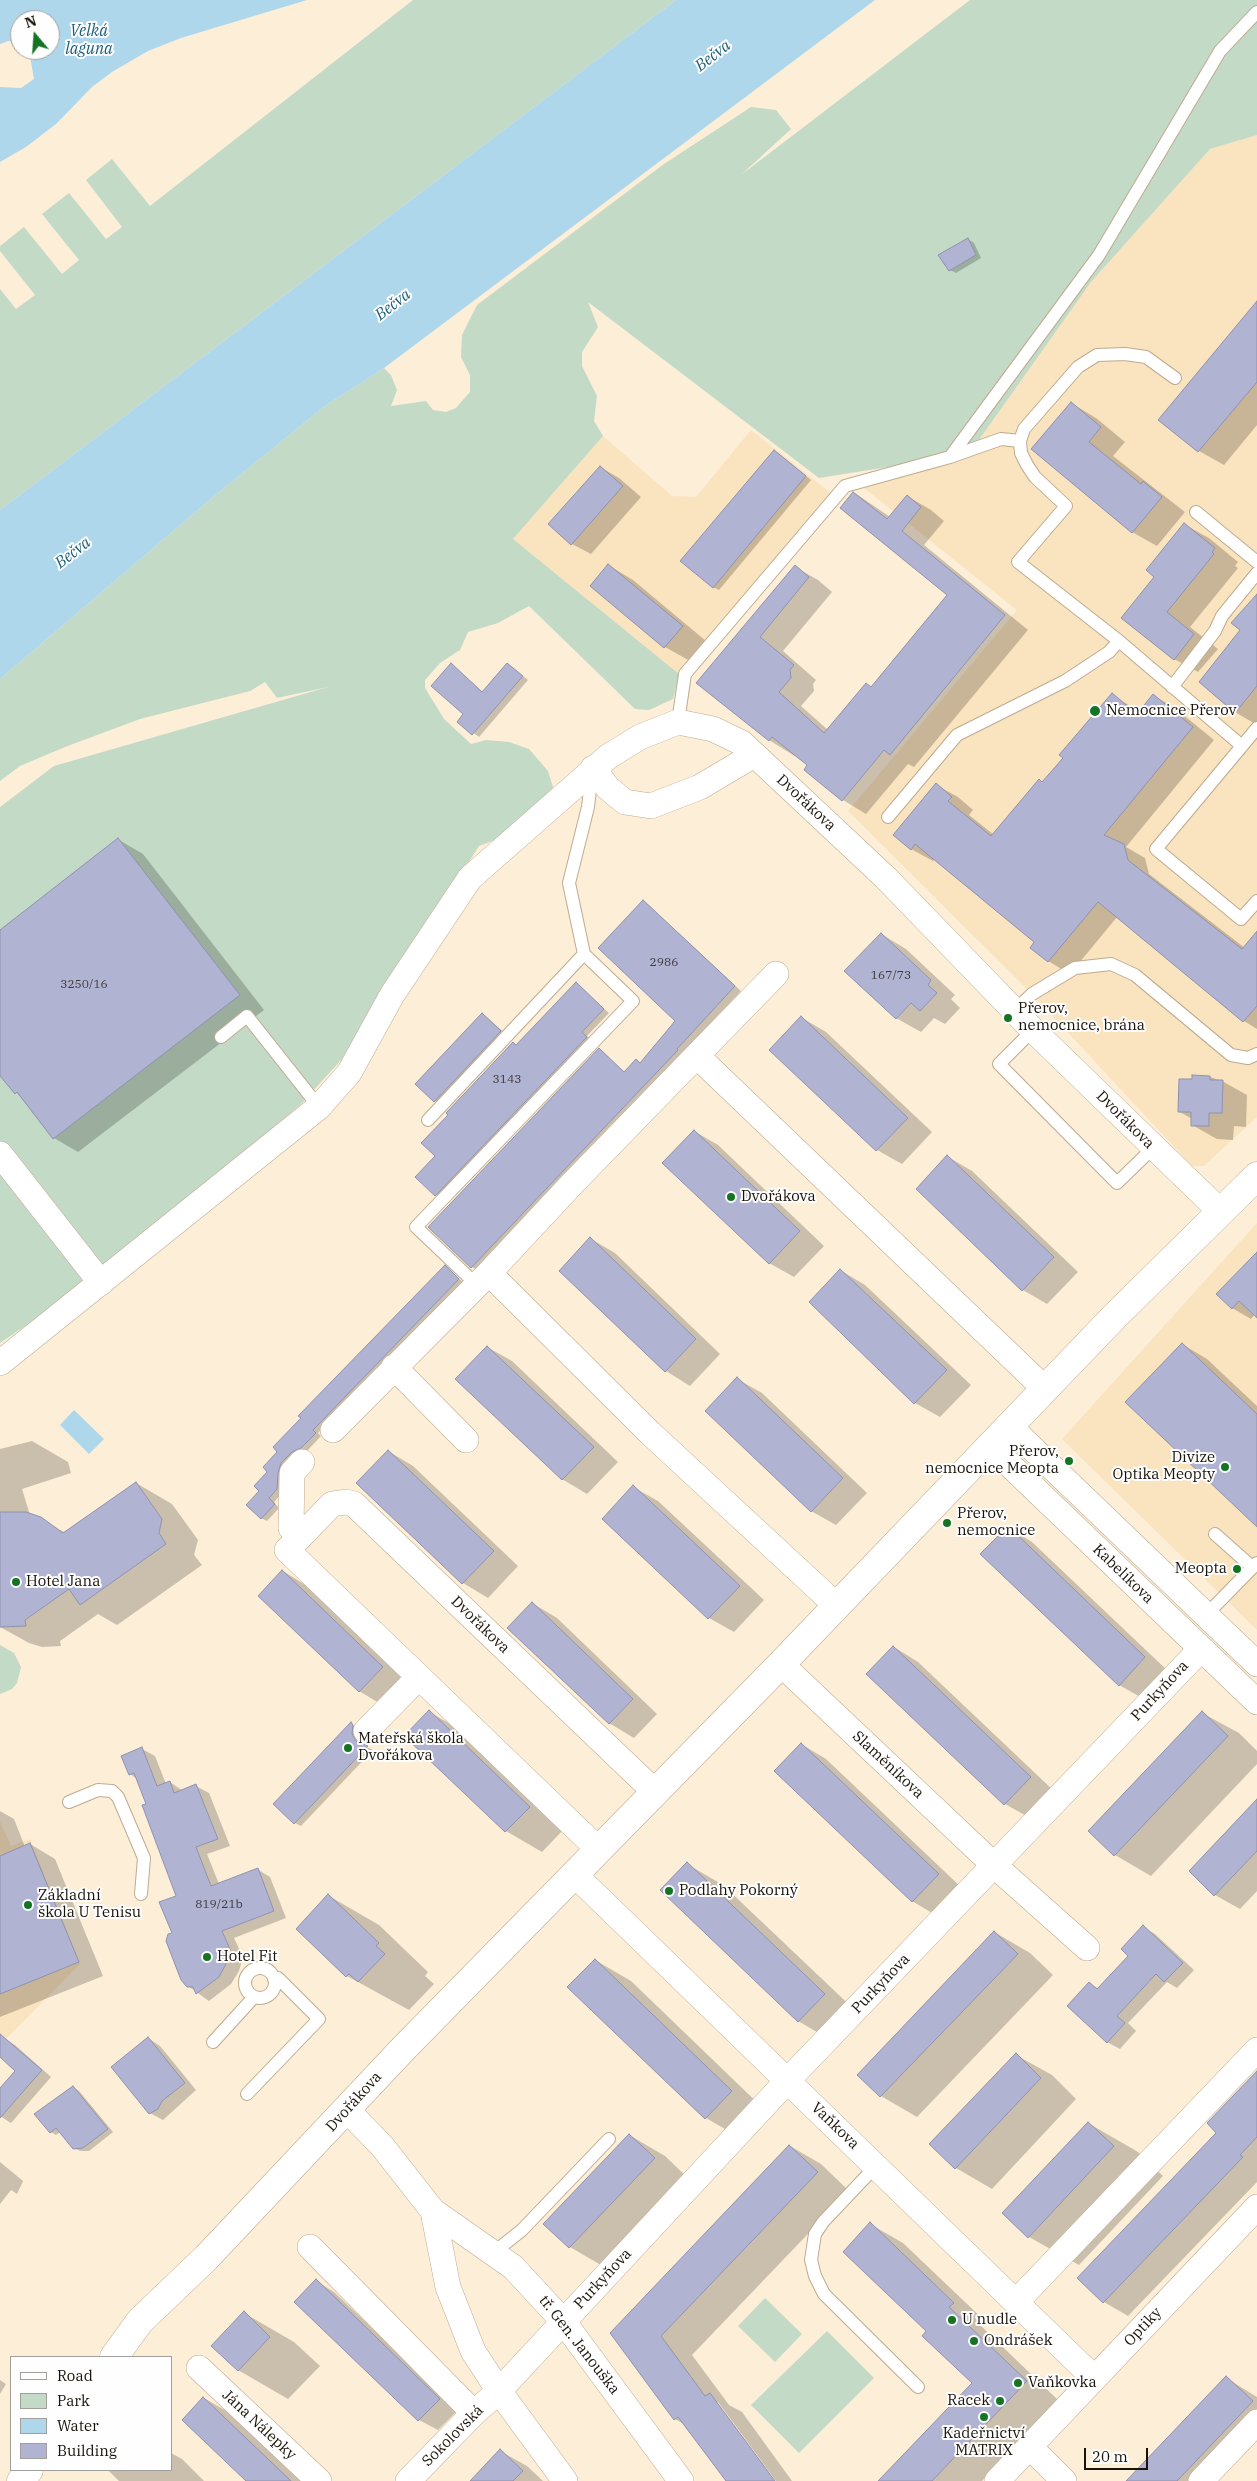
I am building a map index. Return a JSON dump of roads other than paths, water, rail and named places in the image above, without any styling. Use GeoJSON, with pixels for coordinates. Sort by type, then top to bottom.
{"type":"FeatureCollection","features":[{"type":"Feature","properties":{"kind":"main road","name":"Dvořákova"},"geometry":{"type":"LineString","coordinates":[[115,2356],[140,2321],[206,2258],[404,2048],[781,1664],[1115,1316],[1257,1176]]}},
{"type":"Feature","properties":{"kind":"street","name":"Dvořákova"},"geometry":{"type":"LineString","coordinates":[[678,722],[713,729],[742,742],[886,878],[1033,1030],[1221,1212]]}},
{"type":"Feature","properties":{"kind":"street"},"geometry":{"type":"LineString","coordinates":[[0,1363],[319,1107],[349,1073],[392,995],[470,878],[593,768],[640,738],[678,722]]}},
{"type":"Feature","properties":{"kind":"street"},"geometry":{"type":"LineString","coordinates":[[593,768],[608,788],[625,802],[651,806],[700,787],[754,755]]}},
{"type":"Feature","properties":{"kind":"street"},"geometry":{"type":"LineString","coordinates":[[333,1430],[483,1279],[571,1185],[776,974]]}},
{"type":"Feature","properties":{"kind":"street"},"geometry":{"type":"LineString","coordinates":[[697,1056],[1046,1389]]}},
{"type":"Feature","properties":{"kind":"street"},"geometry":{"type":"LineString","coordinates":[[0,1154],[101,1283]]}},
{"type":"Feature","properties":{"kind":"street"},"geometry":{"type":"LineString","coordinates":[[483,1279],[837,1606]]}},
{"type":"Feature","properties":{"kind":"street"},"geometry":{"type":"LineString","coordinates":[[394,1367],[466,1440]]}},
{"type":"Feature","properties":{"kind":"street","name":"Kabelíkova"},"geometry":{"type":"LineString","coordinates":[[1009,1426],[1257,1664]]}},
{"type":"Feature","properties":{"kind":"street","name":"Kabelíkova"},"geometry":{"type":"LineString","coordinates":[[990,1446],[1257,1702]]}},
{"type":"Feature","properties":{"kind":"street"},"geometry":{"type":"LineString","coordinates":[[300,1537],[291,1528],[292,1473],[302,1462]]}},
{"type":"Feature","properties":{"kind":"street","name":"Dvořákova"},"geometry":{"type":"LineString","coordinates":[[599,1850],[287,1550],[332,1504],[346,1502],[354,1504],[656,1792]]}},
{"type":"Feature","properties":{"kind":"street","name":"Purkyňova"},"geometry":{"type":"LineString","coordinates":[[499,2391],[788,2080],[1201,1649]]}},
{"type":"Feature","properties":{"kind":"street","name":"Slaměníkova"},"geometry":{"type":"LineString","coordinates":[[781,1664],[995,1866],[1087,1948]]}},
{"type":"Feature","properties":{"kind":"street"},"geometry":{"type":"LineString","coordinates":[[366,1731],[418,1678]]}},
{"type":"Feature","properties":{"kind":"street","name":"Vaňkova"},"geometry":{"type":"LineString","coordinates":[[574,1875],[1094,2378]]}},
{"type":"Feature","properties":{"kind":"street"},"geometry":{"type":"LineString","coordinates":[[1016,2302],[1257,2050]]}},
{"type":"Feature","properties":{"kind":"street","name":"tř. Gen. Janouška"},"geometry":{"type":"LineString","coordinates":[[347,2110],[382,2146],[433,2211],[514,2267],[564,2321],[681,2481]]}},
{"type":"Feature","properties":{"kind":"street","name":"Optiky"},"geometry":{"type":"LineString","coordinates":[[997,2481],[1257,2207]]}},
{"type":"Feature","properties":{"kind":"street","name":"tř. Gen. Janouška"},"geometry":{"type":"LineString","coordinates":[[433,2211],[448,2286],[473,2351],[499,2391],[565,2481]]}},
{"type":"Feature","properties":{"kind":"street"},"geometry":{"type":"LineString","coordinates":[[310,2247],[474,2413]]}},
{"type":"Feature","properties":{"kind":"street","name":"Jána Nálepky"},"geometry":{"type":"LineString","coordinates":[[199,2368],[319,2481]]}},
{"type":"Feature","properties":{"kind":"street","name":"Sokolovská"},"geometry":{"type":"LineString","coordinates":[[408,2481],[474,2413],[499,2391]]}},
{"type":"Feature","properties":{"kind":"street"},"geometry":{"type":"LineString","coordinates":[[1201,2481],[1257,2422]]}},
{"type":"Feature","properties":{"kind":"street"},"geometry":{"type":"LineString","coordinates":[[1030,2447],[1064,2481]]}},
{"type":"Feature","properties":{"kind":"lane"},"geometry":{"type":"LineString","coordinates":[[950,457],[1099,255],[1220,51],[1257,12]]}},
{"type":"Feature","properties":{"kind":"lane"},"geometry":{"type":"LineString","coordinates":[[1175,378],[1146,357],[1125,354],[1097,355],[1078,367],[1024,429],[1020,441],[1021,453],[1027,466],[1035,477],[1066,506],[1018,562],[1119,641],[1242,746]]}},
{"type":"Feature","properties":{"kind":"lane"},"geometry":{"type":"LineString","coordinates":[[678,722],[685,674],[845,486],[950,457],[1001,439],[1020,441]]}},
{"type":"Feature","properties":{"kind":"lane"},"geometry":{"type":"LineString","coordinates":[[1196,512],[1257,562]]}},
{"type":"Feature","properties":{"kind":"lane"},"geometry":{"type":"LineString","coordinates":[[1172,687],[1215,631],[1222,616],[1257,573]]}},
{"type":"Feature","properties":{"kind":"lane"},"geometry":{"type":"LineString","coordinates":[[888,817],[957,735],[1065,681],[1109,652],[1119,641]]}},
{"type":"Feature","properties":{"kind":"lane"},"geometry":{"type":"LineString","coordinates":[[1256,732],[1242,746],[1156,850],[1241,919],[1257,901]]}},
{"type":"Feature","properties":{"kind":"lane"},"geometry":{"type":"LineString","coordinates":[[483,1279],[416,1227],[633,1001],[584,954],[569,883],[588,806],[593,768]]}},
{"type":"Feature","properties":{"kind":"lane"},"geometry":{"type":"LineString","coordinates":[[428,1120],[584,954]]}},
{"type":"Feature","properties":{"kind":"lane"},"geometry":{"type":"LineString","coordinates":[[1015,1010],[1032,994],[1075,968],[1111,964],[1135,975],[1231,1054],[1248,1058],[1257,1054]]}},
{"type":"Feature","properties":{"kind":"lane"},"geometry":{"type":"LineString","coordinates":[[221,1037],[247,1016],[319,1107]]}},
{"type":"Feature","properties":{"kind":"lane"},"geometry":{"type":"LineString","coordinates":[[1033,1030],[999,1064],[1117,1183],[1153,1148]]}},
{"type":"Feature","properties":{"kind":"lane"},"geometry":{"type":"LineString","coordinates":[[1206,1615],[1255,1565],[1215,1534]]}},
{"type":"Feature","properties":{"kind":"lane"},"geometry":{"type":"LineString","coordinates":[[69,1802],[98,1790],[112,1791],[118,1797],[144,1858],[141,1894]]}},
{"type":"Feature","properties":{"kind":"lane"},"geometry":{"type":"LineString","coordinates":[[247,2094],[319,2019],[278,1978],[274,1979],[264,1969],[250,1972],[245,1986],[254,1997]]}},
{"type":"Feature","properties":{"kind":"lane"},"geometry":{"type":"LineString","coordinates":[[213,2042],[254,1997],[263,1997],[271,1992],[274,1979]]}},
{"type":"Feature","properties":{"kind":"lane"},"geometry":{"type":"LineString","coordinates":[[494,2253],[522,2230],[609,2139]]}},
{"type":"Feature","properties":{"kind":"lane"},"geometry":{"type":"LineString","coordinates":[[876,2166],[823,2222],[815,2234],[811,2260],[815,2276],[824,2294],[918,2387]]}},
{"type":"Feature","properties":{"kind":"water","name":"Velká laguna"},"geometry":{"type":"Polygon","coordinates":[[[0,0],[307,0],[181,38],[148,51],[112,72],[92,87],[56,124],[26,147],[0,162],[0,87],[21,88],[34,79],[31,60],[60,60],[60,10],[10,10],[10,41],[0,44],[0,0]]]}},
{"type":"Feature","properties":{"kind":"water","name":"Bečva"},"geometry":{"type":"Polygon","coordinates":[[[676,0],[875,0],[384,368],[325,406],[213,497],[0,679],[0,510],[676,0]]]}},
{"type":"Feature","properties":{"kind":"water"},"geometry":{"type":"Polygon","coordinates":[[[74,1410],[104,1439],[89,1454],[60,1425],[74,1410]]]}},
{"type":"Feature","properties":{"kind":"place","name":"Nemocnice Přerov"},"geometry":{"type":"Point","coordinates":[1095,711]}},
{"type":"Feature","properties":{"kind":"place","name":"Přerov, nemocnice, brána"},"geometry":{"type":"Point","coordinates":[1008,1018]}},
{"type":"Feature","properties":{"kind":"place","name":"Dvořákova"},"geometry":{"type":"Point","coordinates":[731,1197]}},
{"type":"Feature","properties":{"kind":"place","name":"Přerov, nemocnice Meopta"},"geometry":{"type":"Point","coordinates":[1069,1461]}},
{"type":"Feature","properties":{"kind":"place","name":"Divize Optika Meopty"},"geometry":{"type":"Point","coordinates":[1225,1467]}},
{"type":"Feature","properties":{"kind":"place","name":"Přerov, nemocnice"},"geometry":{"type":"Point","coordinates":[947,1523]}},
{"type":"Feature","properties":{"kind":"place","name":"Meopta"},"geometry":{"type":"Point","coordinates":[1237,1569]}},
{"type":"Feature","properties":{"kind":"place","name":"Hotel Jana"},"geometry":{"type":"Point","coordinates":[16,1582]}},
{"type":"Feature","properties":{"kind":"place","name":"Mateřská škola Dvořákova"},"geometry":{"type":"Point","coordinates":[348,1748]}},
{"type":"Feature","properties":{"kind":"place","name":"Podlahy Pokorný"},"geometry":{"type":"Point","coordinates":[669,1891]}},
{"type":"Feature","properties":{"kind":"place","name":"Základní škola U Tenisu"},"geometry":{"type":"Point","coordinates":[28,1905]}},
{"type":"Feature","properties":{"kind":"place","name":"Hotel Fit"},"geometry":{"type":"Point","coordinates":[207,1957]}},
{"type":"Feature","properties":{"kind":"place","name":"U nudle"},"geometry":{"type":"Point","coordinates":[952,2320]}},
{"type":"Feature","properties":{"kind":"place","name":"Ondrášek"},"geometry":{"type":"Point","coordinates":[974,2341]}},
{"type":"Feature","properties":{"kind":"place","name":"Vaňkovka"},"geometry":{"type":"Point","coordinates":[1018,2383]}},
{"type":"Feature","properties":{"kind":"place","name":"Racek"},"geometry":{"type":"Point","coordinates":[1000,2401]}},
{"type":"Feature","properties":{"kind":"place","name":"Kadeřnictví MATRIX"},"geometry":{"type":"Point","coordinates":[984,2417]}}]}
